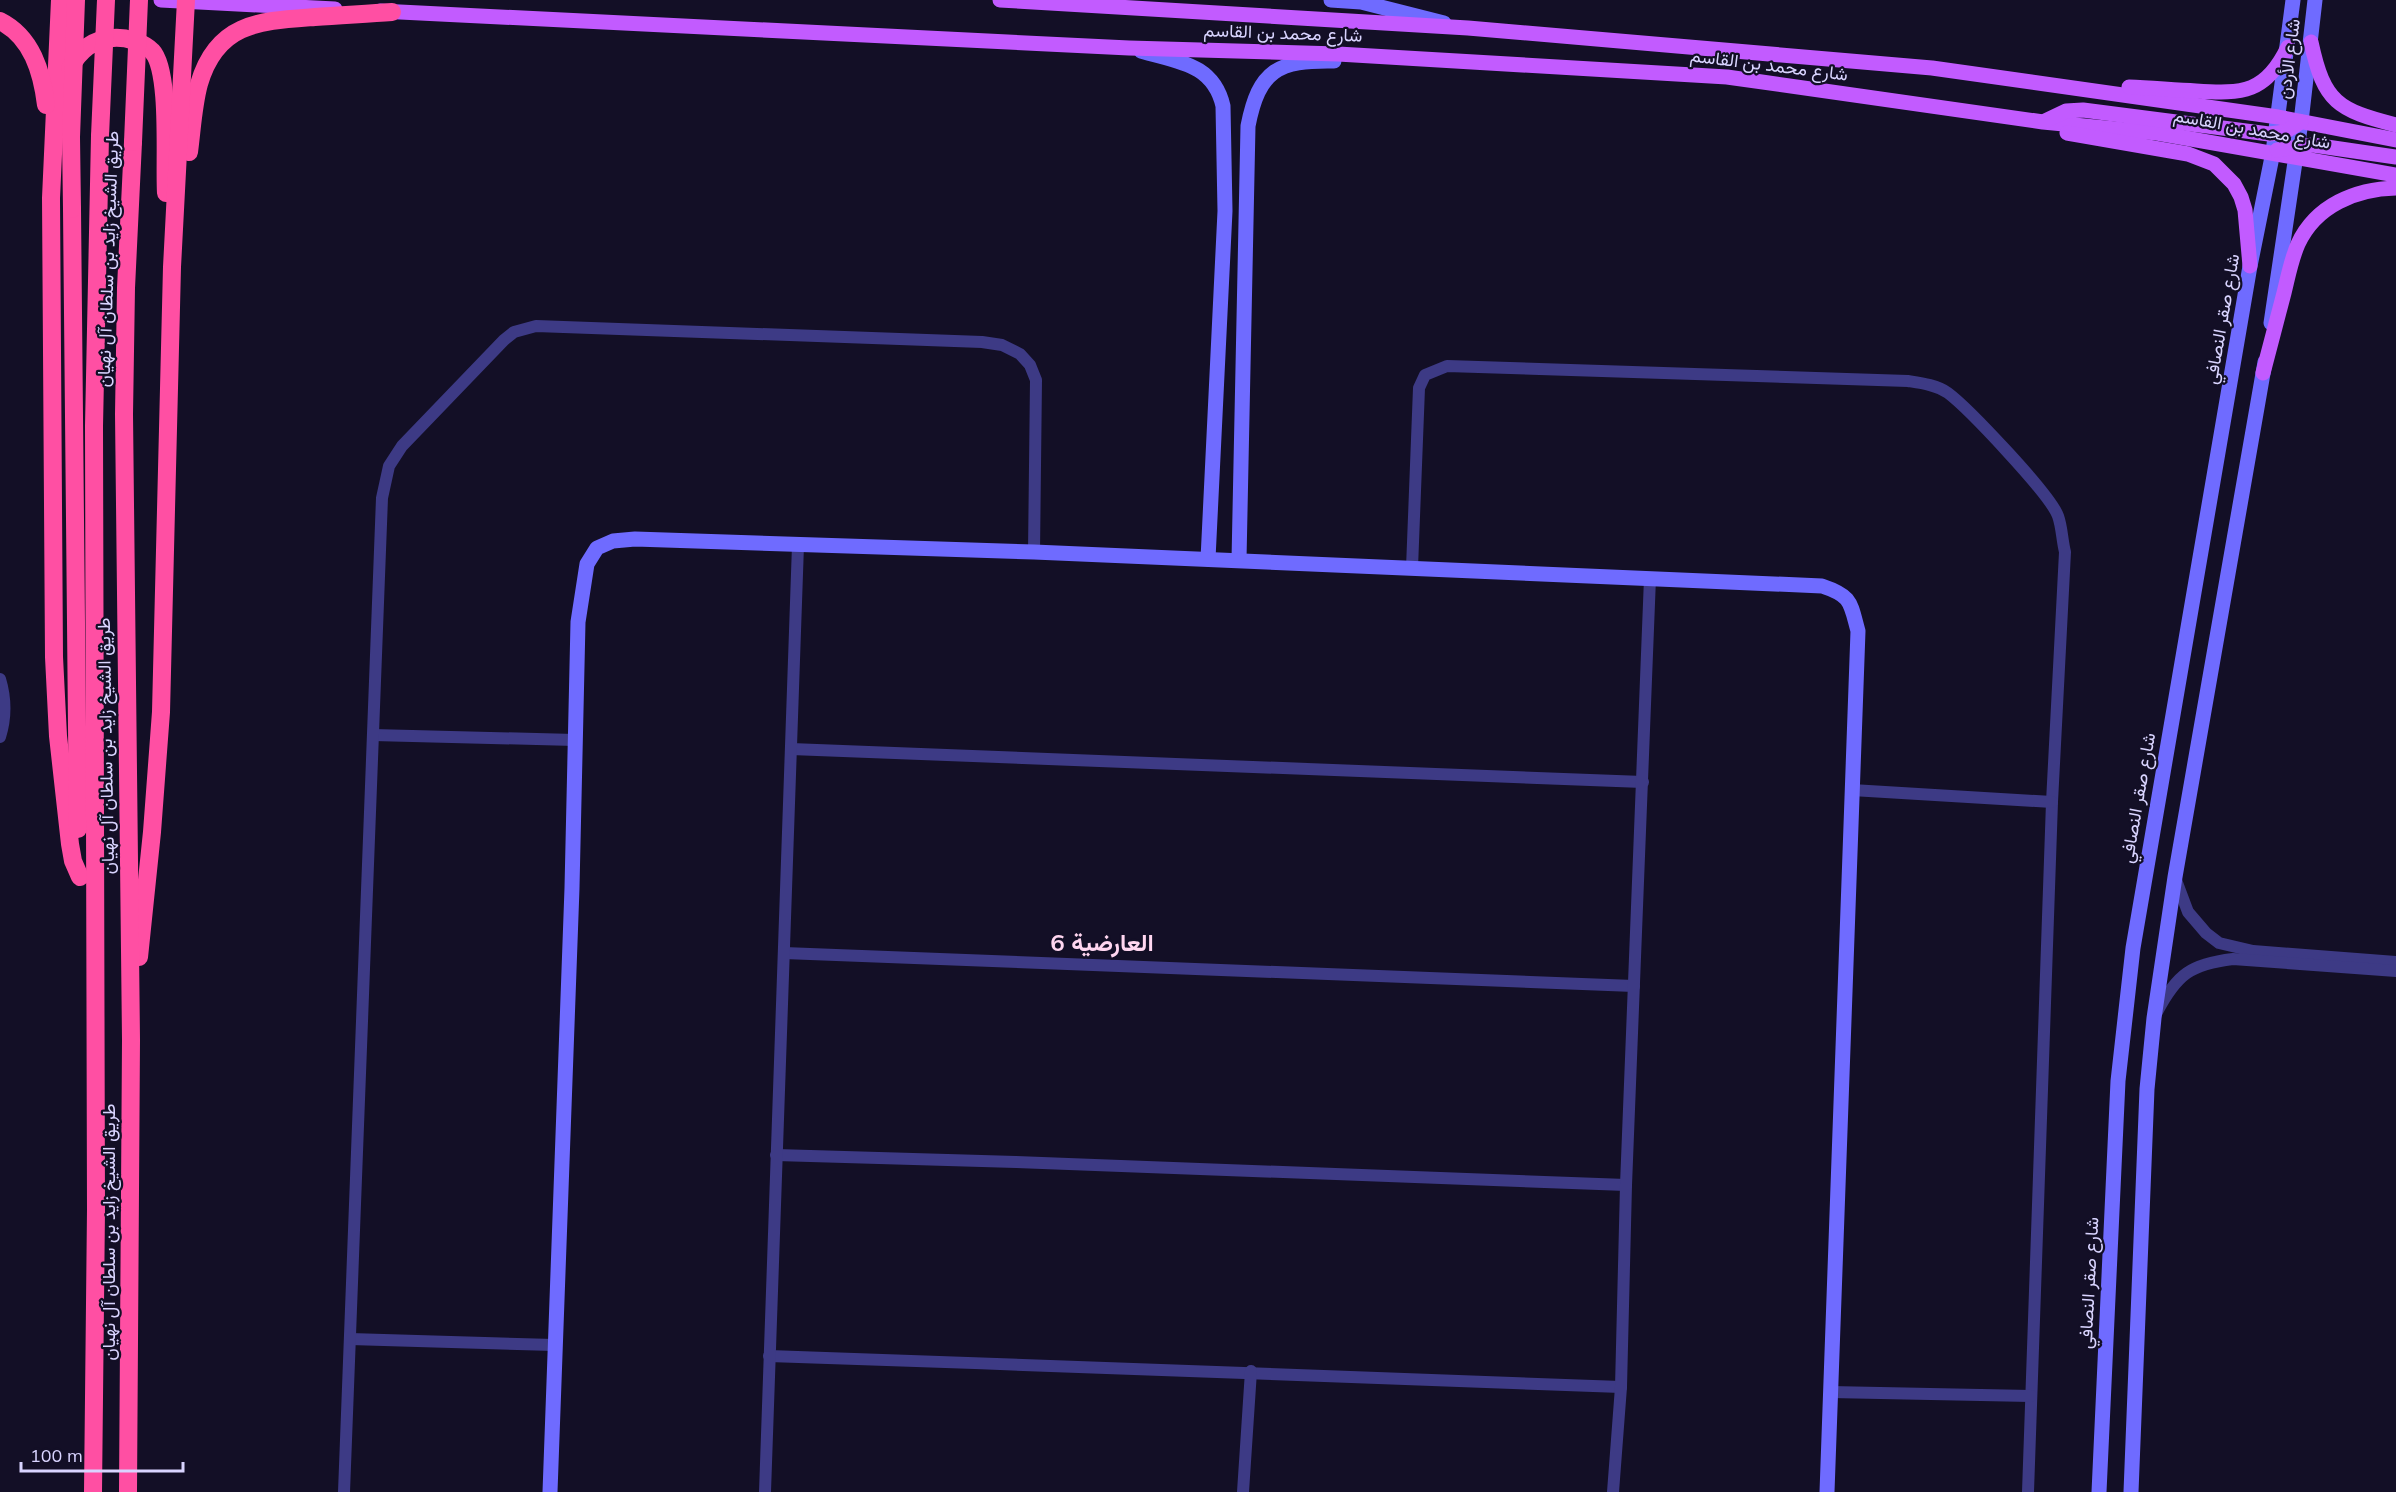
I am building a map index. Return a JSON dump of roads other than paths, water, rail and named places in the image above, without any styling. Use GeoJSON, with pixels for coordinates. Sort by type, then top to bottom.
{"type":"FeatureCollection","features":[{"type":"Feature","properties":{"kind":"highway"},"geometry":{"type":"LineString","coordinates":[[51,198],[60,0]]}},
{"type":"Feature","properties":{"kind":"highway"},"geometry":{"type":"LineString","coordinates":[[76,0],[72,127],[76,708],[80,876],[85,904],[94,931]]}},
{"type":"Feature","properties":{"kind":"highway","name":"طريق الشيخ زايد بن سلطان آل نهيان"},"geometry":{"type":"LineString","coordinates":[[93,1492],[96,1220],[94,415],[100,136],[106,0]]}},
{"type":"Feature","properties":{"kind":"highway","name":"طريق الشيخ زايد بن سلطان آل نهيان"},"geometry":{"type":"LineString","coordinates":[[128,1492],[131,1040],[124,414],[126,288],[139,0]]}},
{"type":"Feature","properties":{"kind":"highway"},"geometry":{"type":"LineString","coordinates":[[131,1040],[152,832],[160,712],[172,267],[186,0]]}},
{"type":"Feature","properties":{"kind":"highway"},"geometry":{"type":"LineString","coordinates":[[172,267],[199,85],[214,53],[226,39],[241,29],[266,20],[392,12]]}},
{"type":"Feature","properties":{"kind":"highway"},"geometry":{"type":"LineString","coordinates":[[0,21],[20,36],[32,51],[40,68],[47,109],[51,198],[54,684],[60,763],[70,844],[73,861],[80,876]]}},
{"type":"Feature","properties":{"kind":"highway"},"geometry":{"type":"LineString","coordinates":[[54,108],[64,78],[73,62],[84,49],[99,40],[115,38],[140,43],[153,52],[160,68],[163,88],[165,189],[172,267]]}},
{"type":"Feature","properties":{"kind":"main road","name":"شارع محمد بن القاسم"},"geometry":{"type":"LineString","coordinates":[[161,0],[1129,48],[1338,54],[1727,77],[2043,122],[2157,133],[2272,152]]}},
{"type":"Feature","properties":{"kind":"main road","name":"شارع محمد بن القاسم"},"geometry":{"type":"LineString","coordinates":[[1000,0],[1468,28],[1932,68],[2278,117],[2396,140]]}},
{"type":"Feature","properties":{"kind":"main road"},"geometry":{"type":"LineString","coordinates":[[2311,42],[2319,75],[2338,103],[2357,114],[2396,125]]}},
{"type":"Feature","properties":{"kind":"main road"},"geometry":{"type":"LineString","coordinates":[[2066,86],[2098,85],[2236,93],[2257,86],[2266,80],[2280,63],[2288,47]]}},
{"type":"Feature","properties":{"kind":"main road"},"geometry":{"type":"LineString","coordinates":[[1727,77],[1719,64],[1720,60],[1727,56],[1889,74],[1911,73],[1932,68]]}},
{"type":"Feature","properties":{"kind":"main road"},"geometry":{"type":"LineString","coordinates":[[2043,122],[2066,111],[2083,110],[2276,134],[2294,128],[2301,122]]}},
{"type":"Feature","properties":{"kind":"main road"},"geometry":{"type":"LineString","coordinates":[[2043,122],[2067,133],[2187,154],[2214,164],[2225,173],[2241,197],[2245,210],[2250,266]]}},
{"type":"Feature","properties":{"kind":"main road"},"geometry":{"type":"LineString","coordinates":[[2272,152],[2296,151],[2321,145],[2396,157]]}},
{"type":"Feature","properties":{"kind":"main road","name":"شارع محمد بن القاسم"},"geometry":{"type":"LineString","coordinates":[[2296,151],[2396,175]]}},
{"type":"Feature","properties":{"kind":"main road"},"geometry":{"type":"LineString","coordinates":[[2263,373],[2292,263],[2304,233],[2323,212],[2343,199],[2368,191],[2396,188]]}},
{"type":"Feature","properties":{"kind":"street"},"geometry":{"type":"LineString","coordinates":[[1331,0],[1361,2],[1468,28]]}},
{"type":"Feature","properties":{"kind":"street","name":"شارع الأردن"},"geometry":{"type":"LineString","coordinates":[[2278,117],[2293,0]]}},
{"type":"Feature","properties":{"kind":"street","name":"شارع الأردن"},"geometry":{"type":"LineString","coordinates":[[2301,122],[2315,0]]}},
{"type":"Feature","properties":{"kind":"street"},"geometry":{"type":"LineString","coordinates":[[1129,48],[1193,66],[1207,75],[1220,93],[1225,211],[1208,559]]}},
{"type":"Feature","properties":{"kind":"street"},"geometry":{"type":"LineString","coordinates":[[1239,560],[1248,126],[1252,104],[1264,80],[1283,67],[1304,61],[1587,67]]}},
{"type":"Feature","properties":{"kind":"street"},"geometry":{"type":"LineString","coordinates":[[1223,129],[1225,122],[1237,115],[1244,117],[1248,126]]}},
{"type":"Feature","properties":{"kind":"street","name":"شارع صقر النصافي"},"geometry":{"type":"LineString","coordinates":[[2099,1492],[2118,1081],[2132,958],[2250,266],[2278,117]]}},
{"type":"Feature","properties":{"kind":"street"},"geometry":{"type":"LineString","coordinates":[[2131,1492],[2147,1089],[2154,1018],[2175,877],[2263,373],[2301,122]]}},
{"type":"Feature","properties":{"kind":"street"},"geometry":{"type":"LineString","coordinates":[[344,1492],[382,498],[386,476],[395,456],[410,437],[504,340],[524,328],[536,326],[690,330],[971,341],[1002,345],[1020,354],[1030,364],[1036,380],[1034,552]]}},
{"type":"Feature","properties":{"kind":"street"},"geometry":{"type":"LineString","coordinates":[[1412,568],[1419,388],[1425,375],[1447,366],[1897,380],[1927,384],[1946,392],[1985,429],[2045,496],[2058,515],[2065,552],[2052,802],[2028,1492]]}},
{"type":"Feature","properties":{"kind":"street"},"geometry":{"type":"LineString","coordinates":[[550,1492],[580,603],[587,564],[597,548],[613,541],[635,539],[1034,552],[1650,578],[1822,586],[1841,592],[1851,605],[1858,631],[1827,1492]]}},
{"type":"Feature","properties":{"kind":"street"},"geometry":{"type":"LineString","coordinates":[[765,1492],[798,545]]}},
{"type":"Feature","properties":{"kind":"street"},"geometry":{"type":"LineString","coordinates":[[1613,1492],[1621,1387],[1626,1185],[1650,578]]}},
{"type":"Feature","properties":{"kind":"street"},"geometry":{"type":"LineString","coordinates":[[0,680],[5,713],[0,737]]}},
{"type":"Feature","properties":{"kind":"street"},"geometry":{"type":"LineString","coordinates":[[373,735],[575,740]]}},
{"type":"Feature","properties":{"kind":"street"},"geometry":{"type":"LineString","coordinates":[[791,749],[1643,782]]}},
{"type":"Feature","properties":{"kind":"street"},"geometry":{"type":"LineString","coordinates":[[1852,790],[2052,802]]}},
{"type":"Feature","properties":{"kind":"street"},"geometry":{"type":"LineString","coordinates":[[2175,877],[2188,912],[2206,933],[2219,943],[2253,951],[2396,962]]}},
{"type":"Feature","properties":{"kind":"street"},"geometry":{"type":"LineString","coordinates":[[783,953],[1634,986]]}},
{"type":"Feature","properties":{"kind":"street"},"geometry":{"type":"LineString","coordinates":[[2154,1018],[2175,982],[2207,963],[2233,959],[2396,971]]}},
{"type":"Feature","properties":{"kind":"street"},"geometry":{"type":"LineString","coordinates":[[776,1155],[1092,1164],[1626,1185]]}},
{"type":"Feature","properties":{"kind":"street"},"geometry":{"type":"LineString","coordinates":[[350,1339],[554,1345]]}},
{"type":"Feature","properties":{"kind":"street"},"geometry":{"type":"LineString","coordinates":[[769,1356],[1146,1371],[1251,1371],[1621,1387]]}},
{"type":"Feature","properties":{"kind":"street"},"geometry":{"type":"LineString","coordinates":[[1243,1492],[1251,1371]]}},
{"type":"Feature","properties":{"kind":"street"},"geometry":{"type":"LineString","coordinates":[[1830,1392],[2031,1396]]}},
{"type":"Feature","properties":{"kind":"district","name":"العارضية 6"},"geometry":{"type":"Point","coordinates":[1102,943]}}]}
